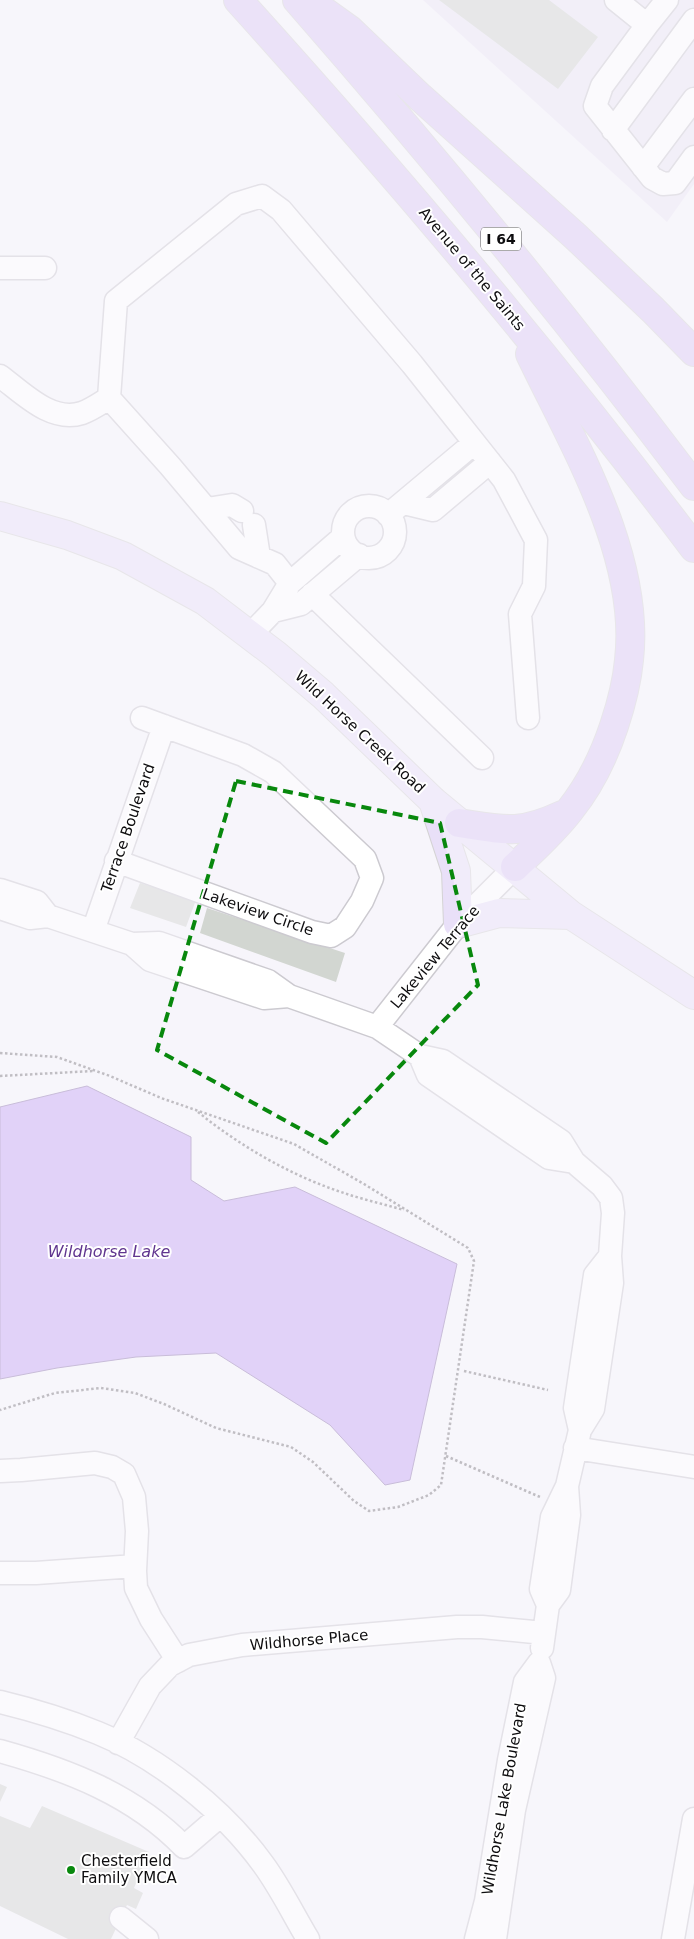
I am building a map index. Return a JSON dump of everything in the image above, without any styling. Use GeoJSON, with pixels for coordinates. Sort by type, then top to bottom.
{"type":"FeatureCollection","features":[{"type":"Feature","properties":{"kind":"highway","name":"Avenue of the Saints"},"geometry":{"type":"LineString","coordinates":[[238,0],[373,152],[510,314],[630,464],[694,548]]}},
{"type":"Feature","properties":{"kind":"highway","name":"I 64"},"geometry":{"type":"LineString","coordinates":[[297,0],[390,106],[531,276],[694,486]]}},
{"type":"Feature","properties":{"kind":"highway"},"geometry":{"type":"LineString","coordinates":[[308,0],[350,30],[420,97],[555,218],[653,310],[694,352]]}},
{"type":"Feature","properties":{"kind":"highway"},"geometry":{"type":"LineString","coordinates":[[510,314],[587,471],[621,566],[628,601],[630,630],[630,659],[619,711],[600,762],[570,811],[515,867]]}},
{"type":"Feature","properties":{"kind":"highway"},"geometry":{"type":"LineString","coordinates":[[459,823],[507,830],[527,828],[570,811]]}},
{"type":"Feature","properties":{"kind":"main road"},"geometry":{"type":"LineString","coordinates":[[0,500],[19,504],[40,526]]}},
{"type":"Feature","properties":{"kind":"main road","name":"Wild Horse Creek Road"},"geometry":{"type":"LineString","coordinates":[[0,516],[40,526],[123,556],[205,601],[251,634],[322,695],[432,801],[571,914],[694,995]]}},
{"type":"Feature","properties":{"kind":"main road"},"geometry":{"type":"LineString","coordinates":[[432,801],[456,871],[458,924],[499,913],[571,914]]}},
{"type":"Feature","properties":{"kind":"street"},"geometry":{"type":"LineString","coordinates":[[616,0],[648,25]]}},
{"type":"Feature","properties":{"kind":"street"},"geometry":{"type":"LineString","coordinates":[[667,0],[602,86],[595,106],[652,178],[663,184],[675,183],[694,157]]}},
{"type":"Feature","properties":{"kind":"street"},"geometry":{"type":"LineString","coordinates":[[613,130],[694,20]]}},
{"type":"Feature","properties":{"kind":"street"},"geometry":{"type":"LineString","coordinates":[[643,167],[694,98]]}},
{"type":"Feature","properties":{"kind":"street"},"geometry":{"type":"LineString","coordinates":[[290,583],[274,564],[239,548],[109,398],[116,301],[236,204],[262,196],[281,210],[412,364],[504,480],[536,540],[534,586],[520,614],[528,718]]}},
{"type":"Feature","properties":{"kind":"street"},"geometry":{"type":"LineString","coordinates":[[0,268],[45,268]]}},
{"type":"Feature","properties":{"kind":"street"},"geometry":{"type":"LineString","coordinates":[[0,376],[49,411],[71,416],[84,413],[109,398]]}},
{"type":"Feature","properties":{"kind":"street"},"geometry":{"type":"LineString","coordinates":[[474,443],[396,509],[393,522],[393,539],[383,553],[367,557],[352,551],[346,544],[343,537],[345,520],[357,508],[374,506],[382,510],[396,509],[433,510],[490,462]]}},
{"type":"Feature","properties":{"kind":"street"},"geometry":{"type":"LineString","coordinates":[[206,509],[232,505],[248,518],[259,557]]}},
{"type":"Feature","properties":{"kind":"street"},"geometry":{"type":"LineString","coordinates":[[251,634],[273,611],[290,583],[343,537]]}},
{"type":"Feature","properties":{"kind":"street"},"geometry":{"type":"LineString","coordinates":[[273,611],[301,604],[359,555]]}},
{"type":"Feature","properties":{"kind":"street"},"geometry":{"type":"LineString","coordinates":[[312,594],[482,758]]}},
{"type":"Feature","properties":{"kind":"street"},"geometry":{"type":"LineString","coordinates":[[142,718],[164,726]]}},
{"type":"Feature","properties":{"kind":"street","name":"Terrace Boulevard"},"geometry":{"type":"LineString","coordinates":[[93,931],[164,726]]}},
{"type":"Feature","properties":{"kind":"street","name":"Lakeview Circle"},"geometry":{"type":"LineString","coordinates":[[116,862],[312,932],[330,936],[345,927],[362,901],[372,878],[365,859],[273,772],[244,755],[164,726]]}},
{"type":"Feature","properties":{"kind":"street","name":"Lakeview Terrace"},"geometry":{"type":"LineString","coordinates":[[377,1027],[458,924],[515,867]]}},
{"type":"Feature","properties":{"kind":"street","name":"Wildhorse Lake Boulevard"},"geometry":{"type":"LineString","coordinates":[[0,890],[37,902],[48,916]]}},
{"type":"Feature","properties":{"kind":"street","name":"Wildhorse Lake Boulevard"},"geometry":{"type":"LineString","coordinates":[[0,908],[30,918],[48,916],[132,944],[159,943],[268,981],[289,996],[377,1027],[420,1056],[443,1061],[561,1141],[574,1162],[602,1186],[611,1198],[614,1213],[610,1256],[612,1283],[594,1409],[577,1439],[567,1486],[569,1515],[559,1590],[548,1605],[539,1663],[525,1682],[486,1902],[476,1939]]}},
{"type":"Feature","properties":{"kind":"street"},"geometry":{"type":"LineString","coordinates":[[577,1439],[694,1467]]}},
{"type":"Feature","properties":{"kind":"street"},"geometry":{"type":"LineString","coordinates":[[0,1471],[95,1463],[112,1467],[124,1474],[134,1498],[137,1531],[136,1588],[150,1619],[178,1660]]}},
{"type":"Feature","properties":{"kind":"street"},"geometry":{"type":"LineString","coordinates":[[0,1573],[36,1573],[135,1566]]}},
{"type":"Feature","properties":{"kind":"street","name":"Wildhorse Place"},"geometry":{"type":"LineString","coordinates":[[118,1743],[150,1686],[170,1664],[189,1655],[242,1645],[457,1627],[544,1632]]}},
{"type":"Feature","properties":{"kind":"street","name":"Wildhorse Lake Boulevard"},"geometry":{"type":"LineString","coordinates":[[495,1939],[514,1810],[544,1678],[539,1663]]}},
{"type":"Feature","properties":{"kind":"street"},"geometry":{"type":"LineString","coordinates":[[0,1702],[55,1717],[100,1733],[143,1756],[183,1783],[230,1824],[263,1864],[308,1939]]}},
{"type":"Feature","properties":{"kind":"street"},"geometry":{"type":"LineString","coordinates":[[0,1751],[66,1771],[125,1799],[167,1829],[184,1847],[220,1816]]}},
{"type":"Feature","properties":{"kind":"street"},"geometry":{"type":"LineString","coordinates":[[673,1939],[694,1819]]}},
{"type":"Feature","properties":{"kind":"street"},"geometry":{"type":"LineString","coordinates":[[121,1918],[147,1939]]}},
{"type":"Feature","properties":{"kind":"path"},"geometry":{"type":"LineString","coordinates":[[0,1054],[57,1057],[195,1110],[294,1144],[468,1248],[474,1261],[446,1456],[440,1485],[429,1496],[398,1507],[369,1511],[354,1501],[313,1462],[291,1447],[216,1428],[135,1393],[101,1388],[55,1393],[0,1410]]}},
{"type":"Feature","properties":{"kind":"path"},"geometry":{"type":"LineString","coordinates":[[0,1076],[95,1070]]}},
{"type":"Feature","properties":{"kind":"path"},"geometry":{"type":"LineString","coordinates":[[195,1110],[217,1127],[256,1151],[308,1179],[341,1192],[408,1211]]}},
{"type":"Feature","properties":{"kind":"path"},"geometry":{"type":"LineString","coordinates":[[464,1371],[548,1390]]}},
{"type":"Feature","properties":{"kind":"path"},"geometry":{"type":"LineString","coordinates":[[446,1456],[540,1497]]}},
{"type":"Feature","properties":{"kind":"highlighted area"},"geometry":{"type":"Polygon","coordinates":[[[236,781],[440,823],[478,985],[326,1143],[157,1050],[236,781]]]}},
{"type":"Feature","properties":{"kind":"shaded area"},"geometry":{"type":"Polygon","coordinates":[[[423,0],[694,0],[694,184],[667,222],[423,0]]]}},
{"type":"Feature","properties":{"kind":"water","name":"Wildhorse Lake"},"geometry":{"type":"Polygon","coordinates":[[[87,1086],[191,1137],[191,1180],[224,1201],[295,1187],[457,1264],[410,1480],[385,1485],[330,1425],[216,1353],[136,1357],[57,1368],[0,1379],[0,1107],[87,1086]]]}},
{"type":"Feature","properties":{"kind":"building"},"geometry":{"type":"Polygon","coordinates":[[[439,0],[549,0],[598,37],[558,89],[439,0]]]}},
{"type":"Feature","properties":{"kind":"building"},"geometry":{"type":"Polygon","coordinates":[[[140,883],[196,900],[186,927],[130,908],[140,883]]]}},
{"type":"Feature","properties":{"kind":"building"},"geometry":{"type":"Polygon","coordinates":[[[207,908],[345,953],[336,982],[200,933],[207,908]]]}},
{"type":"Feature","properties":{"kind":"building"},"geometry":{"type":"Polygon","coordinates":[[[0,1784],[7,1787],[0,1802],[0,1784]]]}},
{"type":"Feature","properties":{"kind":"building","name":"Chesterfield Family YMCA"},"geometry":{"type":"Polygon","coordinates":[[[42,1806],[149,1852],[134,1888],[143,1893],[136,1909],[127,1905],[111,1939],[68,1939],[0,1906],[0,1816],[30,1828],[42,1806]]]}},
{"type":"Feature","properties":{"kind":"place","name":"Chesterfield Family YMCA"},"geometry":{"type":"Point","coordinates":[71,1870]}}]}
